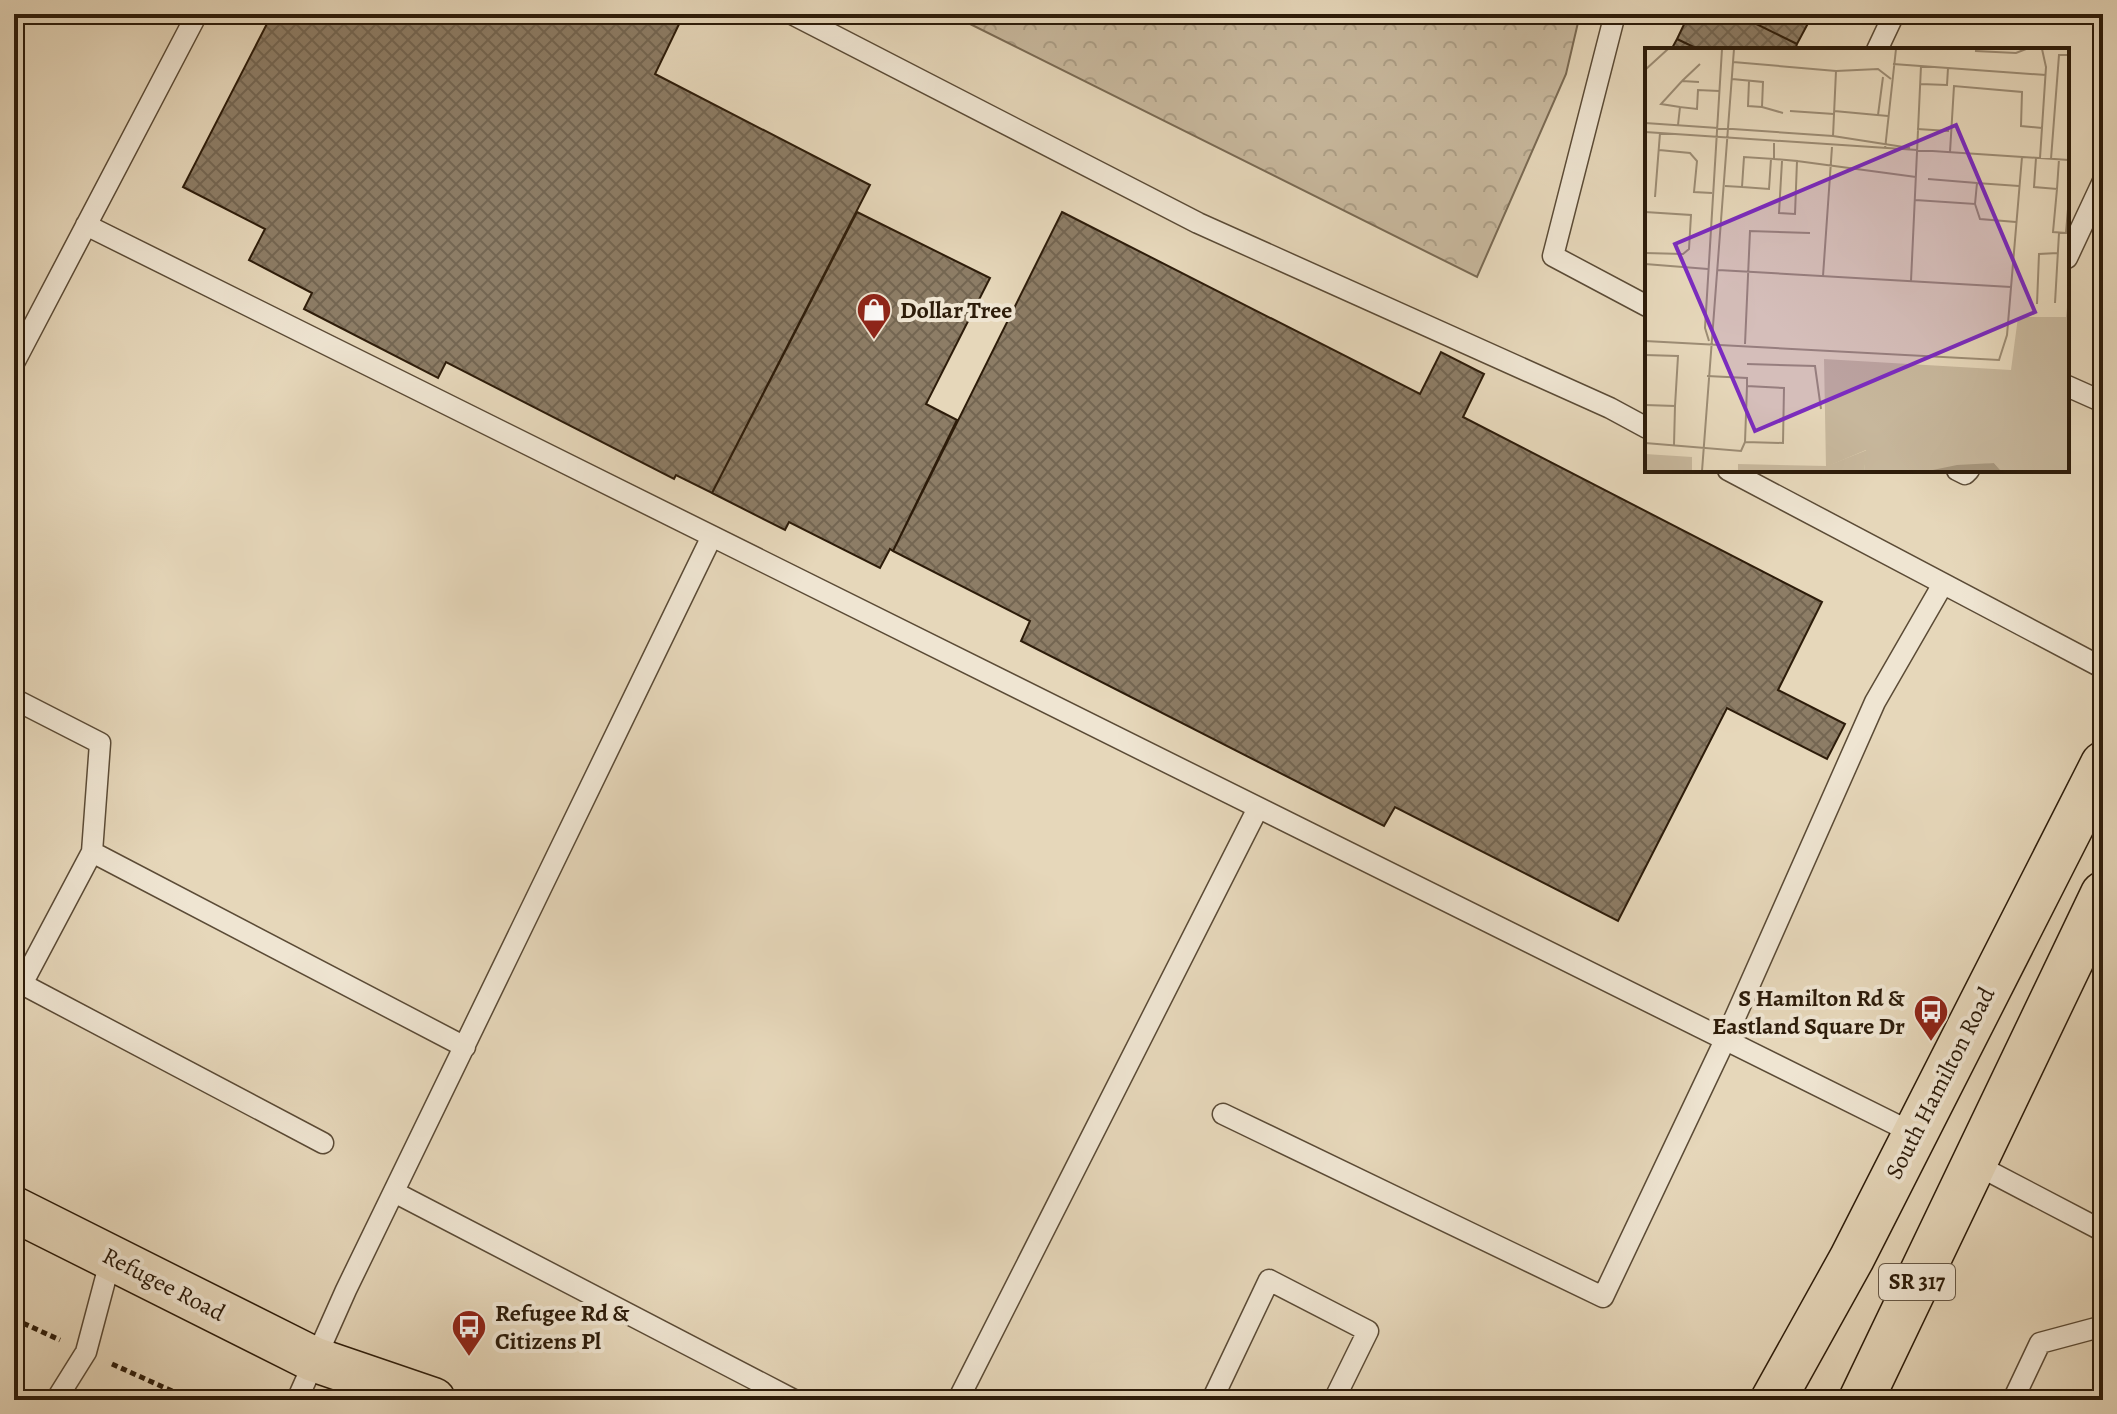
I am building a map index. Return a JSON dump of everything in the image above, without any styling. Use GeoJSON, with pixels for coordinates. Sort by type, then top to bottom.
{"type":"FeatureCollection","features":[{"type":"Feature","properties":{"kind":"main road","name":"South Hamilton Road"},"geometry":{"type":"LineString","coordinates":[[1773,1400],[1852,1258],[2103,764]]}},
{"type":"Feature","properties":{"kind":"main road","name":"SR 317"},"geometry":{"type":"LineString","coordinates":[[1861,1400],[2103,894]]}},
{"type":"Feature","properties":{"kind":"main road","name":"Refugee Road"},"geometry":{"type":"LineString","coordinates":[[14,1209],[313,1359],[433,1400]]}},
{"type":"Feature","properties":{"kind":"main road","name":"Refugee Road"},"geometry":{"type":"LineString","coordinates":[[313,1359],[365,1400]]}},
{"type":"Feature","properties":{"kind":"lane"},"geometry":{"type":"LineString","coordinates":[[14,363],[197,14]]}},
{"type":"Feature","properties":{"kind":"lane"},"geometry":{"type":"LineString","coordinates":[[792,14],[1198,223],[1610,408],[1645,427]]}},
{"type":"Feature","properties":{"kind":"lane"},"geometry":{"type":"LineString","coordinates":[[1615,14],[1553,256],[1645,305]]}},
{"type":"Feature","properties":{"kind":"lane"},"geometry":{"type":"LineString","coordinates":[[1878,48],[1894,14]]}},
{"type":"Feature","properties":{"kind":"lane"},"geometry":{"type":"LineString","coordinates":[[2069,254],[2103,181]]}},
{"type":"Feature","properties":{"kind":"lane"},"geometry":{"type":"LineString","coordinates":[[86,225],[1915,1134]]}},
{"type":"Feature","properties":{"kind":"lane"},"geometry":{"type":"LineString","coordinates":[[2069,387],[2103,402]]}},
{"type":"Feature","properties":{"kind":"lane"},"geometry":{"type":"LineString","coordinates":[[1732,472],[2103,668]]}},
{"type":"Feature","properties":{"kind":"lane"},"geometry":{"type":"LineString","coordinates":[[297,1400],[313,1359],[712,536]]}},
{"type":"Feature","properties":{"kind":"lane"},"geometry":{"type":"LineString","coordinates":[[1223,1114],[1603,1297],[1725,1040],[1875,702],[1943,584]]}},
{"type":"Feature","properties":{"kind":"lane"},"geometry":{"type":"LineString","coordinates":[[14,699],[100,743],[92,852],[18,982],[323,1143]]}},
{"type":"Feature","properties":{"kind":"lane"},"geometry":{"type":"LineString","coordinates":[[958,1400],[1258,808]]}},
{"type":"Feature","properties":{"kind":"lane"},"geometry":{"type":"LineString","coordinates":[[92,852],[465,1047]]}},
{"type":"Feature","properties":{"kind":"lane"},"geometry":{"type":"LineString","coordinates":[[1973,1163],[2103,1231]]}},
{"type":"Feature","properties":{"kind":"lane"},"geometry":{"type":"LineString","coordinates":[[394,1192],[794,1400]]}},
{"type":"Feature","properties":{"kind":"lane"},"geometry":{"type":"LineString","coordinates":[[60,1399],[86,1352],[111,1258]]}},
{"type":"Feature","properties":{"kind":"lane"},"geometry":{"type":"LineString","coordinates":[[1212,1400],[1269,1280],[1368,1331],[1334,1400]]}},
{"type":"Feature","properties":{"kind":"lane"},"geometry":{"type":"LineString","coordinates":[[2013,1400],[2040,1343],[2101,1323]]}},
{"type":"Feature","properties":{"kind":"path"},"geometry":{"type":"LineString","coordinates":[[14,1319],[67,1343]]}},
{"type":"Feature","properties":{"kind":"path"},"geometry":{"type":"LineString","coordinates":[[106,1361],[192,1400]]}},
{"type":"Feature","properties":{"kind":"green space"},"geometry":{"type":"Polygon","coordinates":[[[950,14],[1580,14],[1566,74],[1477,277],[950,14]]]}},
{"type":"Feature","properties":{"kind":"building"},"geometry":{"type":"Polygon","coordinates":[[[272,14],[679,14],[683,16],[655,74],[870,185],[712,493],[676,475],[674,479],[446,362],[438,378],[304,309],[312,293],[249,260],[265,229],[183,187],[272,14]]]}},
{"type":"Feature","properties":{"kind":"building"},"geometry":{"type":"Polygon","coordinates":[[[1689,14],[1736,14],[1797,44],[1796,48],[1696,48],[1677,39],[1689,14]]]}},
{"type":"Feature","properties":{"kind":"building"},"geometry":{"type":"Polygon","coordinates":[[[1736,14],[1813,14],[1797,44],[1736,14]]]}},
{"type":"Feature","properties":{"kind":"building"},"geometry":{"type":"Polygon","coordinates":[[[1677,39],[1696,48],[1672,48],[1677,39]]]}},
{"type":"Feature","properties":{"kind":"building","name":"Dollar Tree"},"geometry":{"type":"Polygon","coordinates":[[[857,212],[990,278],[926,404],[957,420],[893,551],[890,549],[880,568],[789,522],[785,530],[712,493],[857,212]]]}},
{"type":"Feature","properties":{"kind":"building"},"geometry":{"type":"Polygon","coordinates":[[[1062,212],[1420,394],[1441,352],[1484,374],[1463,417],[1822,602],[1778,690],[1845,724],[1827,759],[1727,708],[1618,921],[1395,807],[1384,826],[1021,641],[1030,621],[893,551],[1062,212]]]}},
{"type":"Feature","properties":{"kind":"place","name":"Dollar Tree"},"geometry":{"type":"Point","coordinates":[874,341]}},
{"type":"Feature","properties":{"kind":"place","name":"S Hamilton Rd & Eastland Square Dr"},"geometry":{"type":"Point","coordinates":[1931,1043]}},
{"type":"Feature","properties":{"kind":"place","name":"Refugee Rd & Citizens Pl"},"geometry":{"type":"Point","coordinates":[469,1358]}}]}
